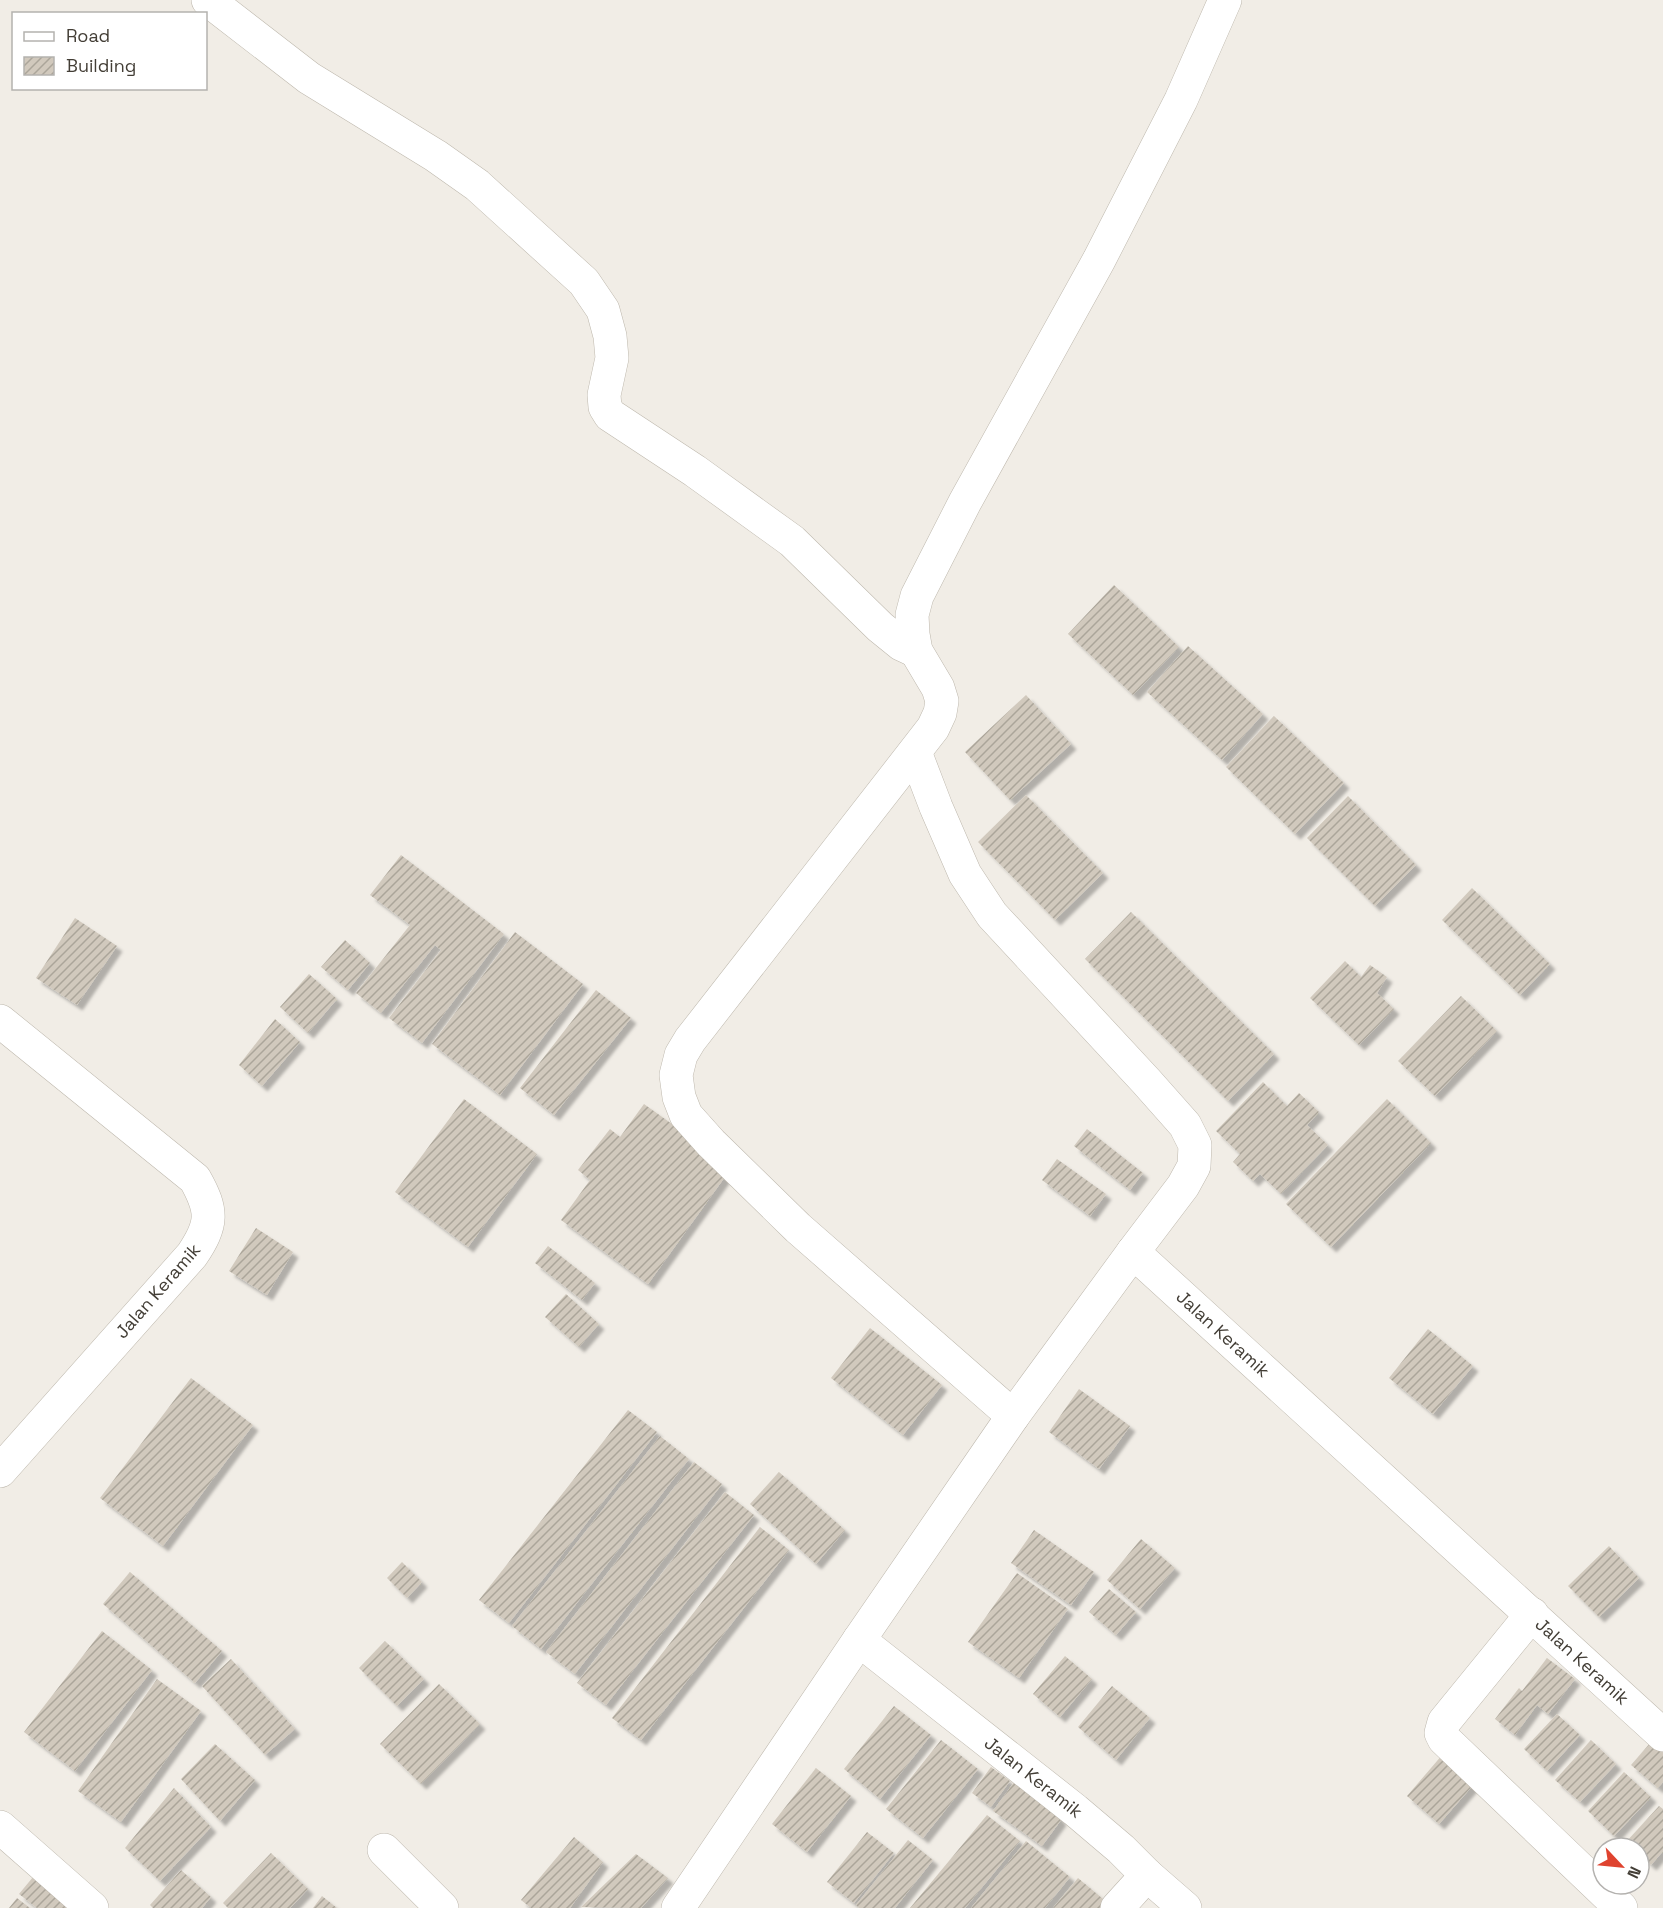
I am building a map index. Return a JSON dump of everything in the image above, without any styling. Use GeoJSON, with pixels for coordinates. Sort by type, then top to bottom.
{"type":"FeatureCollection","features":[{"type":"Feature","properties":{"kind":"street"},"geometry":{"type":"LineString","coordinates":[[208,0],[309,78],[436,156],[506,209],[584,282],[603,310],[610,336],[612,358],[604,395],[605,407],[610,415],[695,471],[792,541],[880,627],[901,644],[916,651]]}},
{"type":"Feature","properties":{"kind":"street"},"geometry":{"type":"LineString","coordinates":[[1013,1416],[798,1228],[711,1143],[686,1115],[679,1097],[676,1075],[681,1055],[690,1040],[933,728],[940,713],[942,701],[938,688],[916,651],[912,615],[917,596],[965,502],[1099,260],[1181,100],[1225,0]]}},
{"type":"Feature","properties":{"kind":"street"},"geometry":{"type":"LineString","coordinates":[[678,1908],[1013,1416],[1183,1186],[1194,1166],[1196,1145],[1185,1125],[992,915],[965,874],[915,752]]}},
{"type":"Feature","properties":{"kind":"street","name":"Jalan Keramik"},"geometry":{"type":"LineString","coordinates":[[0,1021],[195,1179],[206,1199],[209,1218],[205,1236],[192,1255],[0,1471]]}},
{"type":"Feature","properties":{"kind":"street","name":"Jalan Keramik"},"geometry":{"type":"LineString","coordinates":[[1133,1252],[1663,1735]]}},
{"type":"Feature","properties":{"kind":"street"},"geometry":{"type":"LineString","coordinates":[[1532,1614],[1444,1722],[1441,1732],[1444,1739],[1621,1908]]}},
{"type":"Feature","properties":{"kind":"street","name":"Jalan Keramik"},"geometry":{"type":"LineString","coordinates":[[859,1640],[1075,1810],[1185,1908]]}},
{"type":"Feature","properties":{"kind":"street"},"geometry":{"type":"LineString","coordinates":[[0,1827],[92,1908]]}},
{"type":"Feature","properties":{"kind":"street"},"geometry":{"type":"LineString","coordinates":[[384,1850],[442,1908]]}},
{"type":"Feature","properties":{"kind":"street"},"geometry":{"type":"LineString","coordinates":[[1117,1908],[1147,1875]]}},
{"type":"Feature","properties":{"kind":"building"},"geometry":{"type":"Polygon","coordinates":[[[1114,585],[1179,647],[1133,695],[1068,634],[1114,585]]]}},
{"type":"Feature","properties":{"kind":"building"},"geometry":{"type":"Polygon","coordinates":[[[1188,646],[1263,714],[1222,760],[1147,692],[1188,646]]]}},
{"type":"Feature","properties":{"kind":"building"},"geometry":{"type":"Polygon","coordinates":[[[1026,695],[1071,744],[1010,800],[965,752],[1026,695]]]}},
{"type":"Feature","properties":{"kind":"building"},"geometry":{"type":"Polygon","coordinates":[[[1274,716],[1344,783],[1295,834],[1226,767],[1274,716]]]}},
{"type":"Feature","properties":{"kind":"building"},"geometry":{"type":"Polygon","coordinates":[[[1026,795],[1103,873],[1055,920],[978,842],[1026,795]]]}},
{"type":"Feature","properties":{"kind":"building"},"geometry":{"type":"Polygon","coordinates":[[[1348,796],[1416,865],[1375,906],[1307,838],[1348,796]]]}},
{"type":"Feature","properties":{"kind":"building"},"geometry":{"type":"Polygon","coordinates":[[[401,855],[504,934],[422,1043],[389,1018],[441,950],[435,945],[381,1013],[356,993],[410,925],[370,895],[401,855]]]}},
{"type":"Feature","properties":{"kind":"building"},"geometry":{"type":"Polygon","coordinates":[[[1472,888],[1550,964],[1520,995],[1442,920],[1472,888]]]}},
{"type":"Feature","properties":{"kind":"building"},"geometry":{"type":"Polygon","coordinates":[[[1131,912],[1274,1054],[1228,1101],[1085,959],[1131,912]]]}},
{"type":"Feature","properties":{"kind":"building"},"geometry":{"type":"Polygon","coordinates":[[[75,918],[117,946],[77,1005],[36,978],[75,918]]]}},
{"type":"Feature","properties":{"kind":"building"},"geometry":{"type":"Polygon","coordinates":[[[515,932],[583,984],[500,1095],[432,1044],[515,932]]]}},
{"type":"Feature","properties":{"kind":"building"},"geometry":{"type":"Polygon","coordinates":[[[345,940],[370,963],[348,990],[321,967],[345,940]]]}},
{"type":"Feature","properties":{"kind":"building"},"geometry":{"type":"Polygon","coordinates":[[[1345,961],[1361,977],[1370,965],[1387,977],[1377,993],[1394,1009],[1359,1045],[1310,998],[1345,961]]]}},
{"type":"Feature","properties":{"kind":"building"},"geometry":{"type":"Polygon","coordinates":[[[309,974],[337,999],[308,1033],[280,1007],[309,974]]]}},
{"type":"Feature","properties":{"kind":"building"},"geometry":{"type":"Polygon","coordinates":[[[596,990],[631,1018],[554,1115],[520,1088],[596,990]]]}},
{"type":"Feature","properties":{"kind":"building"},"geometry":{"type":"Polygon","coordinates":[[[1461,996],[1497,1031],[1435,1096],[1398,1061],[1461,996]]]}},
{"type":"Feature","properties":{"kind":"building"},"geometry":{"type":"Polygon","coordinates":[[[275,1019],[300,1042],[262,1086],[239,1065],[275,1019]]]}},
{"type":"Feature","properties":{"kind":"building"},"geometry":{"type":"Polygon","coordinates":[[[1263,1082],[1287,1106],[1299,1093],[1319,1112],[1307,1125],[1328,1145],[1281,1194],[1260,1174],[1253,1181],[1233,1162],[1240,1154],[1216,1131],[1263,1082]]]}},
{"type":"Feature","properties":{"kind":"building"},"geometry":{"type":"Polygon","coordinates":[[[464,1099],[537,1154],[468,1247],[395,1192],[464,1099]]]}},
{"type":"Feature","properties":{"kind":"building"},"geometry":{"type":"Polygon","coordinates":[[[1387,1099],[1431,1143],[1331,1247],[1286,1204],[1387,1099]]]}},
{"type":"Feature","properties":{"kind":"building"},"geometry":{"type":"Polygon","coordinates":[[[644,1104],[732,1167],[648,1284],[561,1220],[590,1180],[578,1170],[610,1129],[620,1137],[644,1104]]]}},
{"type":"Feature","properties":{"kind":"building"},"geometry":{"type":"Polygon","coordinates":[[[1087,1129],[1143,1173],[1130,1190],[1074,1146],[1087,1129]]]}},
{"type":"Feature","properties":{"kind":"building"},"geometry":{"type":"Polygon","coordinates":[[[1057,1159],[1106,1194],[1090,1216],[1042,1180],[1057,1159]]]}},
{"type":"Feature","properties":{"kind":"building"},"geometry":{"type":"Polygon","coordinates":[[[256,1228],[293,1252],[267,1295],[229,1271],[256,1228]]]}},
{"type":"Feature","properties":{"kind":"building"},"geometry":{"type":"Polygon","coordinates":[[[548,1246],[595,1283],[582,1300],[535,1263],[548,1246]]]}},
{"type":"Feature","properties":{"kind":"building"},"geometry":{"type":"Polygon","coordinates":[[[566,1294],[599,1324],[579,1347],[545,1317],[566,1294]]]}},
{"type":"Feature","properties":{"kind":"building"},"geometry":{"type":"Polygon","coordinates":[[[870,1328],[942,1385],[903,1435],[831,1378],[870,1328]]]}},
{"type":"Feature","properties":{"kind":"building"},"geometry":{"type":"Polygon","coordinates":[[[1428,1329],[1473,1366],[1433,1414],[1389,1378],[1428,1329]]]}},
{"type":"Feature","properties":{"kind":"building"},"geometry":{"type":"Polygon","coordinates":[[[191,1378],[253,1425],[163,1546],[100,1498],[191,1378]]]}},
{"type":"Feature","properties":{"kind":"building"},"geometry":{"type":"Polygon","coordinates":[[[1079,1389],[1130,1426],[1099,1469],[1049,1432],[1079,1389]]]}},
{"type":"Feature","properties":{"kind":"building"},"geometry":{"type":"Polygon","coordinates":[[[628,1410],[657,1432],[509,1623],[479,1600],[628,1410]]]}},
{"type":"Feature","properties":{"kind":"building"},"geometry":{"type":"Polygon","coordinates":[[[660,1436],[689,1459],[541,1649],[512,1626],[660,1436]]]}},
{"type":"Feature","properties":{"kind":"building"},"geometry":{"type":"Polygon","coordinates":[[[694,1462],[722,1484],[575,1674],[546,1652],[694,1462]]]}},
{"type":"Feature","properties":{"kind":"building"},"geometry":{"type":"Polygon","coordinates":[[[779,1472],[845,1530],[816,1564],[750,1504],[779,1472]]]}},
{"type":"Feature","properties":{"kind":"building"},"geometry":{"type":"Polygon","coordinates":[[[725,1492],[754,1515],[606,1705],[577,1683],[725,1492]]]}},
{"type":"Feature","properties":{"kind":"building"},"geometry":{"type":"Polygon","coordinates":[[[760,1527],[789,1550],[641,1740],[612,1718],[760,1527]]]}},
{"type":"Feature","properties":{"kind":"building"},"geometry":{"type":"Polygon","coordinates":[[[1034,1530],[1094,1572],[1071,1605],[1011,1563],[1034,1530]]]}},
{"type":"Feature","properties":{"kind":"building"},"geometry":{"type":"Polygon","coordinates":[[[1141,1539],[1175,1568],[1140,1609],[1107,1580],[1141,1539]]]}},
{"type":"Feature","properties":{"kind":"building"},"geometry":{"type":"Polygon","coordinates":[[[1609,1546],[1639,1578],[1599,1617],[1568,1586],[1609,1546]]]}},
{"type":"Feature","properties":{"kind":"building"},"geometry":{"type":"Polygon","coordinates":[[[402,1562],[422,1582],[407,1598],[387,1578],[402,1562]]]}},
{"type":"Feature","properties":{"kind":"building"},"geometry":{"type":"Polygon","coordinates":[[[130,1572],[222,1651],[195,1683],[103,1604],[130,1572]]]}},
{"type":"Feature","properties":{"kind":"building"},"geometry":{"type":"Polygon","coordinates":[[[1017,1573],[1068,1609],[1019,1678],[968,1642],[1017,1573]]]}},
{"type":"Feature","properties":{"kind":"building"},"geometry":{"type":"Polygon","coordinates":[[[1109,1589],[1136,1612],[1116,1635],[1089,1612],[1109,1589]]]}},
{"type":"Feature","properties":{"kind":"building"},"geometry":{"type":"Polygon","coordinates":[[[102,1631],[152,1670],[75,1771],[24,1732],[102,1631]]]}},
{"type":"Feature","properties":{"kind":"building"},"geometry":{"type":"Polygon","coordinates":[[[385,1641],[424,1679],[397,1706],[359,1668],[385,1641]]]}},
{"type":"Feature","properties":{"kind":"building"},"geometry":{"type":"Polygon","coordinates":[[[1065,1656],[1092,1679],[1060,1717],[1033,1694],[1065,1656]]]}},
{"type":"Feature","properties":{"kind":"building"},"geometry":{"type":"Polygon","coordinates":[[[1547,1658],[1575,1679],[1548,1714],[1537,1705],[1515,1735],[1495,1719],[1519,1688],[1522,1691],[1547,1658]]]}},
{"type":"Feature","properties":{"kind":"building"},"geometry":{"type":"Polygon","coordinates":[[[231,1659],[295,1729],[265,1755],[202,1686],[231,1659]]]}},
{"type":"Feature","properties":{"kind":"building"},"geometry":{"type":"Polygon","coordinates":[[[157,1679],[201,1711],[121,1822],[78,1791],[157,1679]]]}},
{"type":"Feature","properties":{"kind":"building"},"geometry":{"type":"Polygon","coordinates":[[[439,1684],[480,1724],[421,1784],[380,1744],[439,1684]]]}},
{"type":"Feature","properties":{"kind":"building"},"geometry":{"type":"Polygon","coordinates":[[[1112,1686],[1150,1718],[1116,1760],[1078,1727],[1112,1686]]]}},
{"type":"Feature","properties":{"kind":"building"},"geometry":{"type":"Polygon","coordinates":[[[894,1706],[931,1735],[880,1799],[844,1769],[894,1706]]]}},
{"type":"Feature","properties":{"kind":"building"},"geometry":{"type":"Polygon","coordinates":[[[1557,1714],[1580,1735],[1547,1771],[1524,1749],[1557,1714]]]}},
{"type":"Feature","properties":{"kind":"building"},"geometry":{"type":"Polygon","coordinates":[[[1658,1734],[1663,1739],[1663,1782],[1658,1788],[1631,1765],[1658,1734]]]}},
{"type":"Feature","properties":{"kind":"building"},"geometry":{"type":"Polygon","coordinates":[[[941,1740],[978,1769],[923,1838],[886,1809],[941,1740]]]}},
{"type":"Feature","properties":{"kind":"building"},"geometry":{"type":"Polygon","coordinates":[[[1591,1740],[1616,1764],[1580,1802],[1555,1780],[1591,1740]]]}},
{"type":"Feature","properties":{"kind":"building"},"geometry":{"type":"Polygon","coordinates":[[[215,1744],[255,1780],[220,1821],[181,1779],[215,1744]]]}},
{"type":"Feature","properties":{"kind":"building"},"geometry":{"type":"Polygon","coordinates":[[[1443,1754],[1475,1783],[1439,1824],[1407,1796],[1443,1754]]]}},
{"type":"Feature","properties":{"kind":"building"},"geometry":{"type":"Polygon","coordinates":[[[991,1767],[1010,1781],[991,1807],[972,1793],[991,1767]]]}},
{"type":"Feature","properties":{"kind":"building"},"geometry":{"type":"Polygon","coordinates":[[[816,1768],[851,1796],[807,1852],[772,1824],[816,1768]]]}},
{"type":"Feature","properties":{"kind":"building"},"geometry":{"type":"Polygon","coordinates":[[[1023,1770],[1061,1820],[1042,1846],[993,1811],[1023,1770]]]}},
{"type":"Feature","properties":{"kind":"building"},"geometry":{"type":"Polygon","coordinates":[[[1624,1772],[1651,1797],[1614,1836],[1588,1811],[1624,1772]]]}},
{"type":"Feature","properties":{"kind":"building"},"geometry":{"type":"Polygon","coordinates":[[[174,1788],[211,1827],[160,1881],[125,1848],[174,1788]]]}},
{"type":"Feature","properties":{"kind":"building"},"geometry":{"type":"Polygon","coordinates":[[[1659,1806],[1663,1809],[1663,1851],[1651,1865],[1651,1836],[1632,1836],[1659,1806]]]}},
{"type":"Feature","properties":{"kind":"building"},"geometry":{"type":"Polygon","coordinates":[[[987,1815],[1020,1841],[965,1908],[910,1908],[987,1815]]]}},
{"type":"Feature","properties":{"kind":"building"},"geometry":{"type":"Polygon","coordinates":[[[867,1832],[894,1853],[854,1903],[827,1882],[867,1832]]]}},
{"type":"Feature","properties":{"kind":"building"},"geometry":{"type":"Polygon","coordinates":[[[574,1837],[603,1862],[570,1908],[531,1908],[521,1900],[574,1837]]]}},
{"type":"Feature","properties":{"kind":"building"},"geometry":{"type":"Polygon","coordinates":[[[908,1840],[933,1860],[895,1908],[859,1908],[856,1905],[908,1840]]]}},
{"type":"Feature","properties":{"kind":"building"},"geometry":{"type":"Polygon","coordinates":[[[1026,1841],[1070,1877],[1045,1908],[971,1908],[1026,1841]]]}},
{"type":"Feature","properties":{"kind":"building"},"geometry":{"type":"Polygon","coordinates":[[[271,1853],[308,1889],[290,1908],[228,1908],[223,1903],[271,1853]]]}},
{"type":"Feature","properties":{"kind":"building"},"geometry":{"type":"Polygon","coordinates":[[[636,1854],[668,1878],[641,1908],[581,1907],[636,1854]]]}},
{"type":"Feature","properties":{"kind":"building"},"geometry":{"type":"Polygon","coordinates":[[[181,1870],[211,1897],[202,1908],[153,1908],[150,1905],[181,1870]]]}},
{"type":"Feature","properties":{"kind":"building"},"geometry":{"type":"Polygon","coordinates":[[[38,1871],[85,1908],[37,1908],[19,1894],[38,1871]]]}},
{"type":"Feature","properties":{"kind":"building"},"geometry":{"type":"Polygon","coordinates":[[[1078,1878],[1109,1904],[1105,1908],[1053,1908],[1078,1878]]]}},
{"type":"Feature","properties":{"kind":"building"},"geometry":{"type":"Polygon","coordinates":[[[322,1896],[337,1908],[313,1908],[322,1896]]]}},
{"type":"Feature","properties":{"kind":"building"},"geometry":{"type":"Polygon","coordinates":[[[17,1898],[30,1908],[9,1908],[17,1898]]]}}]}
